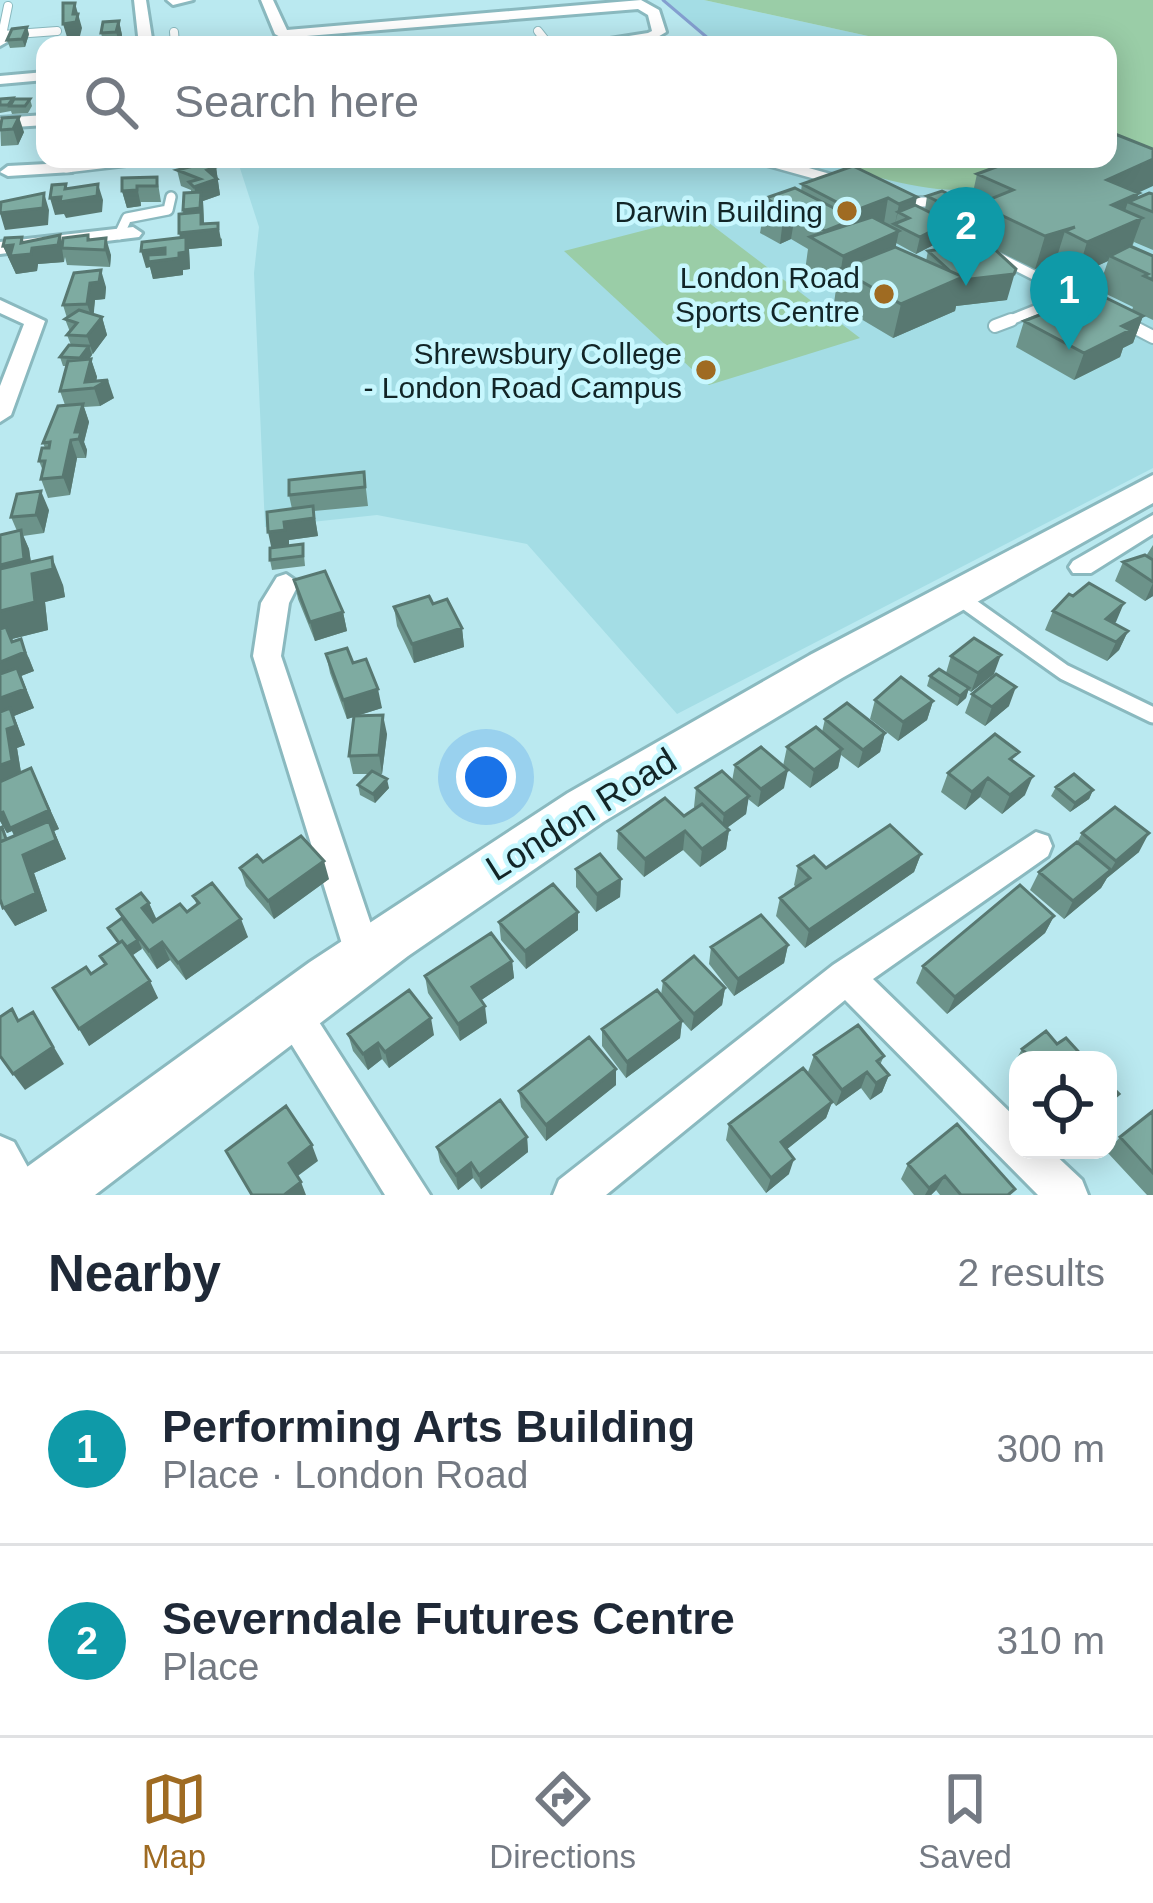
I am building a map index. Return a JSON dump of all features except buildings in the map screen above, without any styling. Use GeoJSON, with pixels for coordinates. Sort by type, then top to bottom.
{"type":"FeatureCollection","features":[{"type":"Feature","properties":{"kind":"main road","name":"London Road"},"geometry":{"type":"LineString","coordinates":[[44,1195],[290,1009],[506,859],[688,745],[1153,488]]}},
{"type":"Feature","properties":{"kind":"street"},"geometry":{"type":"LineString","coordinates":[[140,0],[145,36]]}},
{"type":"Feature","properties":{"kind":"street"},"geometry":{"type":"LineString","coordinates":[[173,1],[187,0]]}},
{"type":"Feature","properties":{"kind":"street"},"geometry":{"type":"LineString","coordinates":[[267,0],[277,36],[415,22],[437,28],[636,3],[657,17],[659,32],[653,36]]}},
{"type":"Feature","properties":{"kind":"street"},"geometry":{"type":"LineString","coordinates":[[405,1],[415,22]]}},
{"type":"Feature","properties":{"kind":"street"},"geometry":{"type":"LineString","coordinates":[[122,32],[137,36]]}},
{"type":"Feature","properties":{"kind":"street"},"geometry":{"type":"LineString","coordinates":[[0,80],[36,77]]}},
{"type":"Feature","properties":{"kind":"street"},"geometry":{"type":"LineString","coordinates":[[0,122],[36,120]]}},
{"type":"Feature","properties":{"kind":"street"},"geometry":{"type":"LineString","coordinates":[[8,171],[36,165]]}},
{"type":"Feature","properties":{"kind":"street"},"geometry":{"type":"LineString","coordinates":[[0,248],[126,234]]}},
{"type":"Feature","properties":{"kind":"street"},"geometry":{"type":"LineString","coordinates":[[0,306],[35,320],[0,415]]}},
{"type":"Feature","properties":{"kind":"street"},"geometry":{"type":"LineString","coordinates":[[1082,567],[1153,523]]}},
{"type":"Feature","properties":{"kind":"street"},"geometry":{"type":"LineString","coordinates":[[286,583],[275,603],[267,656],[364,957]]}},
{"type":"Feature","properties":{"kind":"street"},"geometry":{"type":"LineString","coordinates":[[574,1195],[846,977],[1036,846]]}},
{"type":"Feature","properties":{"kind":"street"},"geometry":{"type":"LineString","coordinates":[[846,977],[1009,1139]]}},
{"type":"Feature","properties":{"kind":"street"},"geometry":{"type":"LineString","coordinates":[[290,1009],[409,1195]]}},
{"type":"Feature","properties":{"kind":"street"},"geometry":{"type":"LineString","coordinates":[[0,1156],[22,1195]]}},
{"type":"Feature","properties":{"kind":"street"},"geometry":{"type":"LineString","coordinates":[[1029,1159],[1067,1195]]}},
{"type":"Feature","properties":{"kind":"lane"},"geometry":{"type":"LineString","coordinates":[[8,6],[1,37],[46,27],[57,31]]}},
{"type":"Feature","properties":{"kind":"lane"},"geometry":{"type":"LineString","coordinates":[[538,32],[541,36]]}},
{"type":"Feature","properties":{"kind":"lane"},"geometry":{"type":"LineString","coordinates":[[790,168],[854,187]]}},
{"type":"Feature","properties":{"kind":"lane"},"geometry":{"type":"LineString","coordinates":[[909,213],[892,200],[937,203],[951,196],[997,191]]}},
{"type":"Feature","properties":{"kind":"lane"},"geometry":{"type":"LineString","coordinates":[[126,234],[127,218],[168,210],[171,197]]}},
{"type":"Feature","properties":{"kind":"lane"},"geometry":{"type":"LineString","coordinates":[[927,221],[1153,337]]}},
{"type":"Feature","properties":{"kind":"lane"},"geometry":{"type":"LineString","coordinates":[[995,326],[1073,295]]}},
{"type":"Feature","properties":{"kind":"lane"},"geometry":{"type":"LineString","coordinates":[[956,595],[1064,672],[1153,715]]}},
{"type":"Feature","properties":{"kind":"shaded area"},"geometry":{"type":"Polygon","coordinates":[[[663,0],[704,0],[868,36],[704,36],[663,0]]]}},
{"type":"Feature","properties":{"kind":"shaded area","name":"Shrewsbury College - London Road Campus"},"geometry":{"type":"Polygon","coordinates":[[[1117,135],[1153,149],[1153,468],[677,714],[527,544],[377,515],[265,527],[254,273],[259,227],[240,168],[1117,168],[1117,135]]]}},
{"type":"Feature","properties":{"kind":"green space"},"geometry":{"type":"Polygon","coordinates":[[[704,0],[1153,0],[1153,149],[1117,135],[1117,36],[868,36],[704,0]]]}},
{"type":"Feature","properties":{"kind":"green space"},"geometry":{"type":"Polygon","coordinates":[[[843,168],[1016,168],[993,182],[962,190],[895,182],[843,168]]]}},
{"type":"Feature","properties":{"kind":"green space"},"geometry":{"type":"Polygon","coordinates":[[[700,216],[860,338],[709,385],[564,251],[700,216]]]}},
{"type":"Feature","properties":{"kind":"waterway"},"geometry":{"type":"LineString","coordinates":[[663,0],[705,36]]}},
{"type":"Feature","properties":{"kind":"place","name":"Darwin Building"},"geometry":{"type":"Point","coordinates":[847,211]}},
{"type":"Feature","properties":{"kind":"place","name":"Severndale Futures Centre"},"geometry":{"type":"Point","coordinates":[966,286]}},
{"type":"Feature","properties":{"kind":"place","name":"London Road Sports Centre"},"geometry":{"type":"Point","coordinates":[884,294]}},
{"type":"Feature","properties":{"kind":"place","name":"Performing Arts Building"},"geometry":{"type":"Point","coordinates":[1069,350]}},
{"type":"Feature","properties":{"kind":"place","name":"Shrewsbury College - London Road Campus"},"geometry":{"type":"Point","coordinates":[706,370]}}]}
